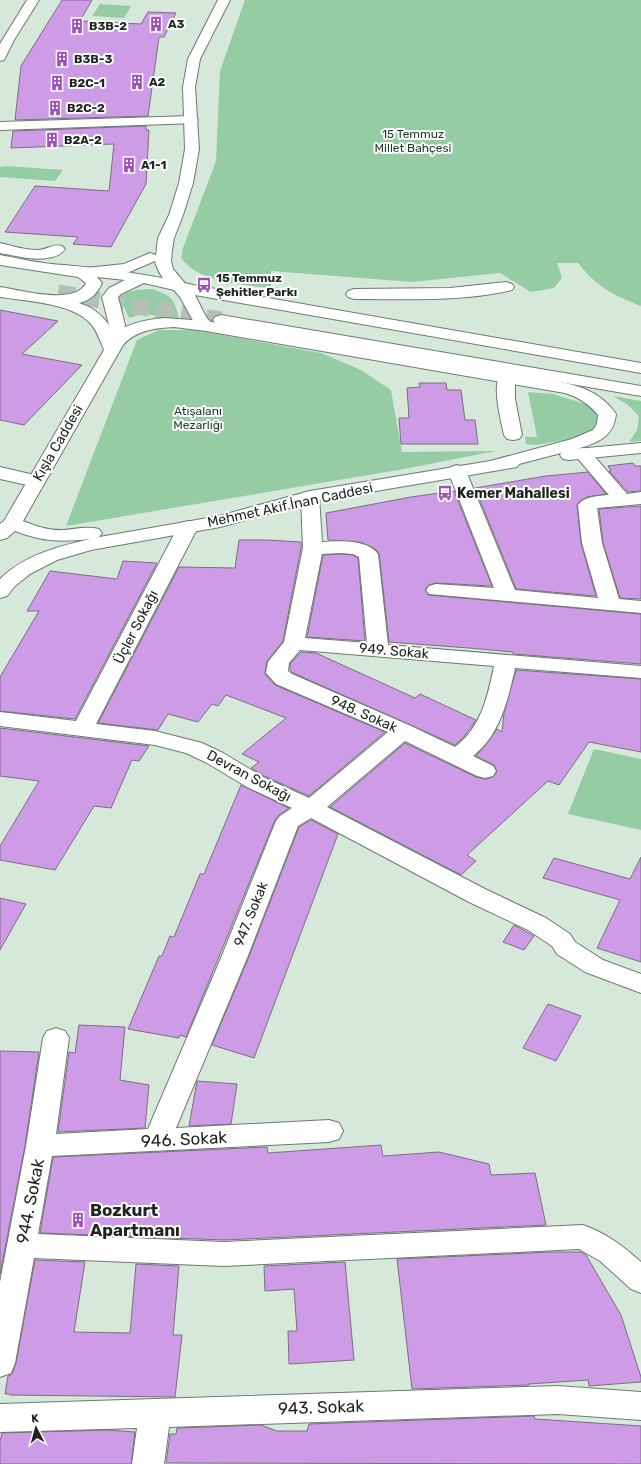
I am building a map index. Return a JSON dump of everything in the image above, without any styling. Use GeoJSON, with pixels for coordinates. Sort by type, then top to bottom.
{"type":"FeatureCollection","features":[{"type":"Feature","properties":{"kind":"main road"},"geometry":{"type":"LineString","coordinates":[[0,57],[8,40],[33,0]]}},
{"type":"Feature","properties":{"kind":"main road"},"geometry":{"type":"LineString","coordinates":[[112,349],[117,324],[110,297],[115,291],[141,279],[150,258],[166,238],[176,215],[186,183],[192,149],[189,87],[194,59],[224,0]]}},
{"type":"Feature","properties":{"kind":"main road"},"geometry":{"type":"LineString","coordinates":[[0,126],[191,120]]}},
{"type":"Feature","properties":{"kind":"main road"},"geometry":{"type":"LineString","coordinates":[[166,238],[163,261],[165,270],[190,298],[200,322],[206,326]]}},
{"type":"Feature","properties":{"kind":"main road"},"geometry":{"type":"LineString","coordinates":[[0,248],[38,254],[52,252],[57,249]]}},
{"type":"Feature","properties":{"kind":"main road"},"geometry":{"type":"LineString","coordinates":[[0,292],[62,287],[91,271],[127,268],[150,258]]}},
{"type":"Feature","properties":{"kind":"main road"},"geometry":{"type":"LineString","coordinates":[[0,260],[62,287],[98,320],[112,349]]}},
{"type":"Feature","properties":{"kind":"main road"},"geometry":{"type":"LineString","coordinates":[[0,271],[62,287]]}},
{"type":"Feature","properties":{"kind":"main road"},"geometry":{"type":"LineString","coordinates":[[91,271],[641,368]]}},
{"type":"Feature","properties":{"kind":"main road"},"geometry":{"type":"LineString","coordinates":[[0,283],[62,287]]}},
{"type":"Feature","properties":{"kind":"main road"},"geometry":{"type":"LineString","coordinates":[[354,294],[435,294],[484,290],[506,286]]}},
{"type":"Feature","properties":{"kind":"main road"},"geometry":{"type":"LineString","coordinates":[[641,378],[226,315],[641,391]]}},
{"type":"Feature","properties":{"kind":"main road"},"geometry":{"type":"LineString","coordinates":[[112,349],[123,336],[144,325],[167,322],[206,326],[545,384],[584,394],[596,401],[607,414],[606,424],[599,434],[578,444],[496,465]]}},
{"type":"Feature","properties":{"kind":"main road","name":"Kışla Caddesi"},"geometry":{"type":"LineString","coordinates":[[4,527],[36,481],[112,349]]}},
{"type":"Feature","properties":{"kind":"main road"},"geometry":{"type":"LineString","coordinates":[[506,378],[506,399],[513,435]]}},
{"type":"Feature","properties":{"kind":"main road","name":"Mehmet Akif İnan Caddesi"},"geometry":{"type":"LineString","coordinates":[[0,592],[8,582],[23,570],[50,556],[89,545],[220,521],[310,497],[457,471],[582,453],[641,448]]}},
{"type":"Feature","properties":{"kind":"main road"},"geometry":{"type":"LineString","coordinates":[[582,453],[632,499]]}},
{"type":"Feature","properties":{"kind":"main road"},"geometry":{"type":"LineString","coordinates":[[457,471],[507,595]]}},
{"type":"Feature","properties":{"kind":"main road"},"geometry":{"type":"LineString","coordinates":[[0,473],[36,481]]}},
{"type":"Feature","properties":{"kind":"main road"},"geometry":{"type":"LineString","coordinates":[[4,527],[40,534],[62,536],[97,532],[157,520],[249,505],[310,497],[313,548],[294,642]]}},
{"type":"Feature","properties":{"kind":"main road"},"geometry":{"type":"LineString","coordinates":[[611,606],[599,570],[587,516],[587,505],[632,499]]}},
{"type":"Feature","properties":{"kind":"main road","name":"Üçler Sokağı"},"geometry":{"type":"LineString","coordinates":[[83,728],[188,527]]}},
{"type":"Feature","properties":{"kind":"main road"},"geometry":{"type":"LineString","coordinates":[[313,548],[353,548],[362,550],[368,554],[378,650]]}},
{"type":"Feature","properties":{"kind":"main road"},"geometry":{"type":"LineString","coordinates":[[436,590],[507,595],[611,606],[641,607]]}},
{"type":"Feature","properties":{"kind":"main road","name":"949. Sokak"},"geometry":{"type":"LineString","coordinates":[[294,642],[641,672]]}},
{"type":"Feature","properties":{"kind":"main road","name":"948. Sokak"},"geometry":{"type":"LineString","coordinates":[[294,642],[279,662],[277,673],[284,679],[404,731],[485,771]]}},
{"type":"Feature","properties":{"kind":"main road"},"geometry":{"type":"LineString","coordinates":[[457,757],[466,751],[483,732],[497,704],[506,660]]}},
{"type":"Feature","properties":{"kind":"main road","name":"Devran Sokağı"},"geometry":{"type":"LineString","coordinates":[[0,719],[155,738],[194,748],[215,758],[255,782],[310,808],[478,896],[537,924],[561,940],[566,948],[594,966],[641,984]]}},
{"type":"Feature","properties":{"kind":"main road","name":"947. Sokak"},"geometry":{"type":"LineString","coordinates":[[157,1141],[234,958],[288,821],[310,808],[404,731]]}},
{"type":"Feature","properties":{"kind":"main road","name":"944. Sokak"},"geometry":{"type":"LineString","coordinates":[[0,1363],[40,1146],[56,1038]]}},
{"type":"Feature","properties":{"kind":"main road","name":"946. Sokak"},"geometry":{"type":"LineString","coordinates":[[40,1146],[329,1132]]}},
{"type":"Feature","properties":{"kind":"main road"},"geometry":{"type":"LineString","coordinates":[[22,1245],[224,1254],[583,1237],[610,1252],[641,1280]]}},
{"type":"Feature","properties":{"kind":"main road","name":"943. Sokak"},"geometry":{"type":"LineString","coordinates":[[0,1418],[558,1400],[641,1406]]}},
{"type":"Feature","properties":{"kind":"main road"},"geometry":{"type":"LineString","coordinates":[[148,1464],[155,1412]]}},
{"type":"Feature","properties":{"kind":"green space","name":"15 Temmuz Millet Bahçesi"},"geometry":{"type":"Polygon","coordinates":[[[245,0],[641,0],[641,306],[606,289],[592,278],[578,263],[557,263],[562,278],[554,288],[531,292],[500,273],[412,282],[271,271],[271,288],[222,281],[198,272],[189,266],[181,258],[183,248],[216,161],[220,71],[245,0]]]}},
{"type":"Feature","properties":{"kind":"green space"},"geometry":{"type":"Polygon","coordinates":[[[100,4],[131,6],[124,18],[92,16],[100,4]]]}},
{"type":"Feature","properties":{"kind":"green space"},"geometry":{"type":"Polygon","coordinates":[[[6,166],[63,170],[55,181],[0,177],[0,167],[6,166]]]}},
{"type":"Feature","properties":{"kind":"green space"},"geometry":{"type":"Polygon","coordinates":[[[152,289],[168,296],[174,302],[179,318],[142,314],[129,318],[121,299],[125,293],[137,290],[152,289]]]}},
{"type":"Feature","properties":{"kind":"green space","name":"Atışalanı Mezarlığı"},"geometry":{"type":"Polygon","coordinates":[[[159,330],[195,330],[321,353],[361,370],[391,390],[402,452],[496,451],[404,469],[66,526],[137,340],[159,330]]]}},
{"type":"Feature","properties":{"kind":"green space"},"geometry":{"type":"Polygon","coordinates":[[[528,392],[553,394],[592,406],[597,416],[596,427],[578,438],[536,445],[526,444],[525,437],[537,437],[528,392]]]}},
{"type":"Feature","properties":{"kind":"green space"},"geometry":{"type":"Polygon","coordinates":[[[613,396],[641,401],[641,441],[629,442],[637,430],[639,416],[628,405],[613,396]]]}},
{"type":"Feature","properties":{"kind":"green space"},"geometry":{"type":"Polygon","coordinates":[[[594,749],[641,759],[641,830],[568,814],[594,749]]]}},
{"type":"Feature","properties":{"kind":"building"},"geometry":{"type":"Polygon","coordinates":[[[62,0],[92,0],[80,21],[141,24],[148,12],[176,13],[164,37],[159,37],[148,116],[15,120],[21,66],[62,0]]]}},
{"type":"Feature","properties":{"kind":"building"},"geometry":{"type":"Polygon","coordinates":[[[146,126],[146,130],[149,130],[146,184],[111,247],[73,244],[78,237],[5,232],[35,186],[109,191],[114,144],[11,148],[13,131],[146,126]]]}},
{"type":"Feature","properties":{"kind":"building"},"geometry":{"type":"Polygon","coordinates":[[[0,310],[58,321],[22,354],[82,365],[24,425],[0,420],[0,310]]]}},
{"type":"Feature","properties":{"kind":"building"},"geometry":{"type":"Polygon","coordinates":[[[419,383],[446,383],[447,390],[461,390],[465,420],[475,420],[478,444],[401,444],[399,418],[409,418],[407,388],[420,387],[419,383]]]}},
{"type":"Feature","properties":{"kind":"building"},"geometry":{"type":"Polygon","coordinates":[[[633,463],[635,466],[641,466],[641,491],[628,492],[609,471],[611,471],[608,466],[633,463]]]}},
{"type":"Feature","properties":{"kind":"building"},"geometry":{"type":"Polygon","coordinates":[[[588,472],[606,494],[587,497],[580,501],[577,505],[581,543],[596,596],[516,589],[475,488],[546,476],[588,472]]]}},
{"type":"Feature","properties":{"kind":"building"},"geometry":{"type":"Polygon","coordinates":[[[454,491],[492,586],[436,583],[429,585],[425,589],[428,595],[641,614],[641,664],[389,642],[379,553],[374,548],[360,542],[328,540],[326,513],[411,497],[454,491]]]}},
{"type":"Feature","properties":{"kind":"building"},"geometry":{"type":"Polygon","coordinates":[[[641,506],[641,599],[620,598],[603,543],[599,509],[641,506]]]}},
{"type":"Feature","properties":{"kind":"building"},"geometry":{"type":"Polygon","coordinates":[[[239,540],[301,542],[283,641],[267,661],[265,674],[275,685],[385,732],[309,796],[264,776],[251,768],[259,762],[242,754],[286,718],[226,695],[218,706],[212,704],[198,722],[168,714],[158,730],[98,723],[179,567],[235,568],[239,540]]]}},
{"type":"Feature","properties":{"kind":"building"},"geometry":{"type":"Polygon","coordinates":[[[323,555],[353,555],[358,558],[365,641],[307,637],[323,555]]]}},
{"type":"Feature","properties":{"kind":"building"},"geometry":{"type":"Polygon","coordinates":[[[123,561],[157,563],[75,719],[0,711],[0,677],[39,611],[27,611],[50,571],[117,579],[123,561]]]}},
{"type":"Feature","properties":{"kind":"building"},"geometry":{"type":"Polygon","coordinates":[[[301,652],[316,653],[415,698],[420,694],[476,720],[463,738],[455,745],[293,673],[290,670],[290,664],[301,652]]]}},
{"type":"Feature","properties":{"kind":"building"},"geometry":{"type":"Polygon","coordinates":[[[516,670],[641,679],[641,752],[589,742],[559,785],[548,781],[467,855],[476,861],[461,875],[330,807],[405,743],[476,777],[485,779],[493,777],[497,772],[494,765],[476,756],[497,729],[502,732],[504,713],[516,670]]]}},
{"type":"Feature","properties":{"kind":"building"},"geometry":{"type":"Polygon","coordinates":[[[0,728],[149,746],[139,761],[132,760],[111,808],[94,806],[55,870],[0,860],[0,846],[39,781],[0,776],[0,728]]]}},
{"type":"Feature","properties":{"kind":"building"},"geometry":{"type":"Polygon","coordinates":[[[241,785],[289,808],[275,820],[186,1037],[180,1035],[179,1038],[128,1029],[159,956],[162,956],[170,936],[174,937],[200,874],[204,874],[241,785]]]}},
{"type":"Feature","properties":{"kind":"building"},"geometry":{"type":"Polygon","coordinates":[[[311,820],[338,834],[254,1058],[212,1045],[248,959],[299,827],[311,820]]]}},
{"type":"Feature","properties":{"kind":"building"},"geometry":{"type":"Polygon","coordinates":[[[641,857],[641,962],[597,948],[620,900],[543,878],[554,858],[630,879],[641,857]]]}},
{"type":"Feature","properties":{"kind":"building"},"geometry":{"type":"Polygon","coordinates":[[[0,898],[26,904],[0,950],[0,898]]]}},
{"type":"Feature","properties":{"kind":"building"},"geometry":{"type":"Polygon","coordinates":[[[514,925],[534,936],[524,950],[503,942],[514,925]]]}},
{"type":"Feature","properties":{"kind":"building"},"geometry":{"type":"Polygon","coordinates":[[[548,1004],[581,1016],[556,1061],[523,1048],[548,1004]]]}},
{"type":"Feature","properties":{"kind":"building"},"geometry":{"type":"Polygon","coordinates":[[[79,1025],[125,1027],[120,1080],[149,1085],[145,1128],[58,1132],[69,1052],[75,1053],[79,1025]]]}},
{"type":"Feature","properties":{"kind":"building"},"geometry":{"type":"Polygon","coordinates":[[[0,1051],[39,1052],[25,1146],[0,1274],[0,1051]]]}},
{"type":"Feature","properties":{"kind":"building"},"geometry":{"type":"Polygon","coordinates":[[[197,1081],[237,1084],[231,1124],[189,1126],[197,1081]]]}},
{"type":"Feature","properties":{"kind":"building"},"geometry":{"type":"Polygon","coordinates":[[[381,1145],[383,1156],[439,1152],[489,1164],[491,1175],[535,1173],[546,1225],[224,1240],[40,1233],[53,1157],[267,1147],[268,1153],[381,1145]]]}},
{"type":"Feature","properties":{"kind":"building"},"geometry":{"type":"Polygon","coordinates":[[[581,1252],[586,1255],[621,1315],[641,1377],[641,1382],[589,1386],[588,1380],[529,1385],[412,1389],[397,1259],[581,1252]]]}},
{"type":"Feature","properties":{"kind":"building"},"geometry":{"type":"Polygon","coordinates":[[[35,1260],[85,1262],[74,1332],[130,1333],[136,1264],[179,1266],[173,1335],[182,1335],[175,1397],[5,1394],[8,1376],[12,1374],[16,1363],[35,1260]]]}},
{"type":"Feature","properties":{"kind":"building"},"geometry":{"type":"Polygon","coordinates":[[[345,1262],[354,1360],[289,1364],[288,1331],[297,1331],[294,1289],[265,1291],[264,1266],[345,1262]]]}},
{"type":"Feature","properties":{"kind":"building"},"geometry":{"type":"Polygon","coordinates":[[[534,1416],[535,1419],[641,1426],[641,1464],[166,1463],[170,1434],[176,1434],[177,1428],[261,1425],[277,1431],[307,1431],[309,1424],[534,1416]]]}},
{"type":"Feature","properties":{"kind":"building"},"geometry":{"type":"Polygon","coordinates":[[[107,1430],[135,1432],[131,1464],[0,1464],[0,1441],[2,1433],[107,1430]]]}},
{"type":"Feature","properties":{"kind":"tunnel"},"geometry":{"type":"LineString","coordinates":[[58,293],[221,320]]}},
{"type":"Feature","properties":{"kind":"place","name":"A3"},"geometry":{"type":"Point","coordinates":[156,24]}},
{"type":"Feature","properties":{"kind":"place","name":"B3B-2"},"geometry":{"type":"Point","coordinates":[77,26]}},
{"type":"Feature","properties":{"kind":"place","name":"B3B-3"},"geometry":{"type":"Point","coordinates":[62,59]}},
{"type":"Feature","properties":{"kind":"place","name":"A2"},"geometry":{"type":"Point","coordinates":[137,82]}},
{"type":"Feature","properties":{"kind":"place","name":"B2C-1"},"geometry":{"type":"Point","coordinates":[57,83]}},
{"type":"Feature","properties":{"kind":"place","name":"B2C-2"},"geometry":{"type":"Point","coordinates":[55,108]}},
{"type":"Feature","properties":{"kind":"place","name":"B2A-2"},"geometry":{"type":"Point","coordinates":[52,140]}},
{"type":"Feature","properties":{"kind":"place","name":"A1-1"},"geometry":{"type":"Point","coordinates":[129,165]}},
{"type":"Feature","properties":{"kind":"place","name":"15 Temmuz Şehitler Parkı"},"geometry":{"type":"Point","coordinates":[204,285]}},
{"type":"Feature","properties":{"kind":"place","name":"Kemer Mahallesi"},"geometry":{"type":"Point","coordinates":[445,493]}},
{"type":"Feature","properties":{"kind":"place","name":"Bozkurt Apartmanı"},"geometry":{"type":"Point","coordinates":[78,1220]}}]}
